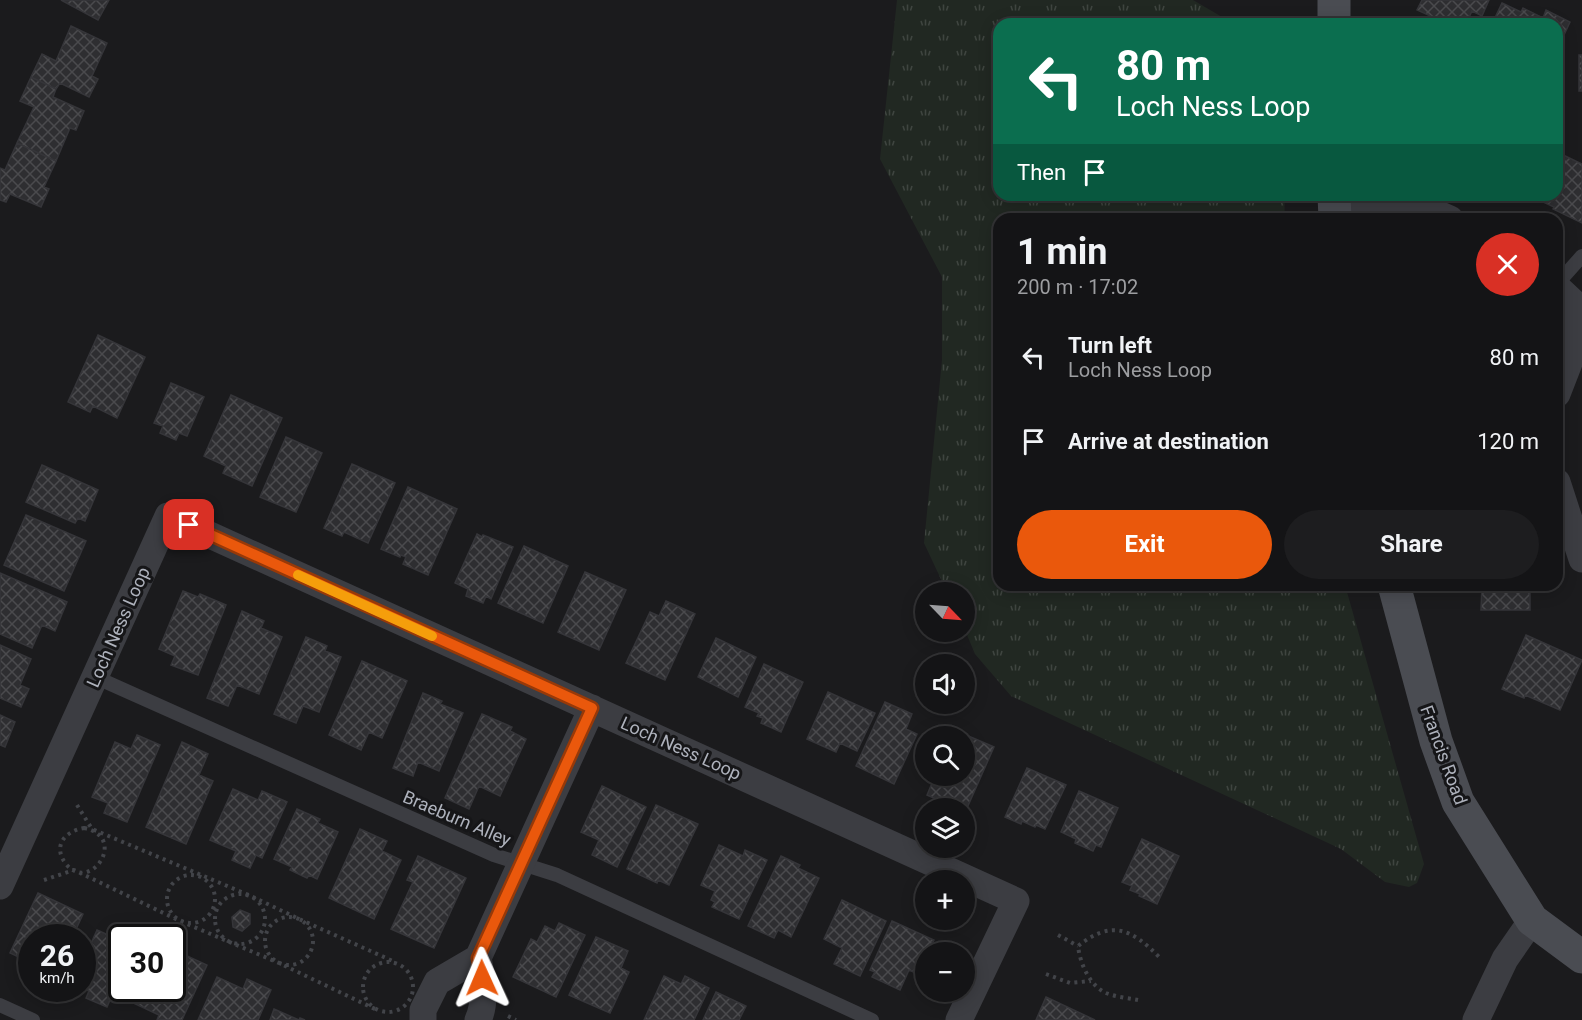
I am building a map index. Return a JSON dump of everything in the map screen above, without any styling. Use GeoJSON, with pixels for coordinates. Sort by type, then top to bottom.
{"type":"FeatureCollection","features":[{"type":"Feature","properties":{"kind":"street"},"geometry":{"type":"LineString","coordinates":[[1334,0],[1334,18]]}},
{"type":"Feature","properties":{"kind":"street"},"geometry":{"type":"LineString","coordinates":[[1334,205],[1374,201],[1428,213]]}},
{"type":"Feature","properties":{"kind":"street"},"geometry":{"type":"LineString","coordinates":[[1563,294],[1579,337],[1563,378]]}},
{"type":"Feature","properties":{"kind":"street"},"geometry":{"type":"LineString","coordinates":[[1563,501],[1582,559]]}},
{"type":"Feature","properties":{"kind":"street","name":"Loch Ness Loop"},"geometry":{"type":"LineString","coordinates":[[0,886],[168,516],[1016,901],[959,1020]]}},
{"type":"Feature","properties":{"kind":"street","name":"Francis Road"},"geometry":{"type":"LineString","coordinates":[[1396,591],[1436,741],[1458,802],[1532,920],[1582,957]]}},
{"type":"Feature","properties":{"kind":"street"},"geometry":{"type":"LineString","coordinates":[[478,1020],[483,1009],[482,978],[478,958],[592,708]]}},
{"type":"Feature","properties":{"kind":"street"},"geometry":{"type":"LineString","coordinates":[[1476,1020],[1505,959],[1532,920]]}},
{"type":"Feature","properties":{"kind":"street"},"geometry":{"type":"LineString","coordinates":[[423,1020],[423,1010],[437,982],[478,958]]}},
{"type":"Feature","properties":{"kind":"lane"},"geometry":{"type":"LineString","coordinates":[[1563,289],[1582,255]]}},
{"type":"Feature","properties":{"kind":"lane","name":"Braeburn Alley"},"geometry":{"type":"LineString","coordinates":[[95,677],[494,855],[557,875],[872,1020]]}},
{"type":"Feature","properties":{"kind":"lane"},"geometry":{"type":"LineString","coordinates":[[0,1005],[33,1020]]}},
{"type":"Feature","properties":{"kind":"path"},"geometry":{"type":"LineString","coordinates":[[44,880],[74,870],[91,871],[103,859],[104,842],[92,829],[77,805]]}},
{"type":"Feature","properties":{"kind":"path"},"geometry":{"type":"LineString","coordinates":[[75,829],[92,829],[251,896],[395,962],[411,975],[413,986],[411,996],[405,1005],[396,1011],[385,1012],[375,1009],[279,963],[180,921],[74,870],[62,858],[61,841],[75,829]]}},
{"type":"Feature","properties":{"kind":"path"},"geometry":{"type":"LineString","coordinates":[[215,908],[214,890],[202,876],[183,875],[175,880],[166,897],[173,915],[180,921],[190,923],[199,922],[207,917],[215,908],[222,900],[231,895],[241,893],[251,896],[264,910],[265,920],[265,931],[265,940],[271,958],[279,963],[297,964],[311,952],[312,933],[299,919],[290,917],[273,923],[265,931],[248,943],[238,945],[229,942],[220,936],[216,927],[215,908]]}},
{"type":"Feature","properties":{"kind":"path"},"geometry":{"type":"LineString","coordinates":[[1078,946],[1095,934],[1114,930],[1128,933],[1145,943],[1160,958]]}},
{"type":"Feature","properties":{"kind":"path"},"geometry":{"type":"LineString","coordinates":[[1058,935],[1078,946]]}},
{"type":"Feature","properties":{"kind":"path"},"geometry":{"type":"LineString","coordinates":[[1078,946],[1084,968],[1098,988],[1107,994],[1138,1000]]}},
{"type":"Feature","properties":{"kind":"path"},"geometry":{"type":"LineString","coordinates":[[375,1009],[364,995],[362,986],[364,976],[377,964],[386,961],[395,962]]}},
{"type":"Feature","properties":{"kind":"path"},"geometry":{"type":"LineString","coordinates":[[1046,974],[1070,983],[1092,981]]}},
{"type":"Feature","properties":{"kind":"path"},"geometry":{"type":"LineString","coordinates":[[508,1016],[516,1020]]}},
{"type":"Feature","properties":{"kind":"green space"},"geometry":{"type":"Polygon","coordinates":[[[897,0],[1193,0],[1224,18],[993,18],[993,201],[1284,201],[1285,213],[993,213],[993,591],[1347,591],[1424,864],[1417,883],[1409,887],[1385,882],[1341,849],[1011,696],[975,654],[970,642],[975,642],[975,582],[942,582],[924,543],[942,360],[942,277],[880,159],[897,0]]]}},
{"type":"Feature","properties":{"kind":"building"},"geometry":{"type":"Polygon","coordinates":[[[61,0],[109,0],[98,20],[61,0]]]}},
{"type":"Feature","properties":{"kind":"building"},"geometry":{"type":"Polygon","coordinates":[[[1422,0],[1489,0],[1482,16],[1472,11],[1469,18],[1435,18],[1417,10],[1422,0]]]}},
{"type":"Feature","properties":{"kind":"building"},"geometry":{"type":"Polygon","coordinates":[[[1502,3],[1521,12],[1523,8],[1543,18],[1495,18],[1502,3]]]}},
{"type":"Feature","properties":{"kind":"building"},"geometry":{"type":"Polygon","coordinates":[[[1546,10],[1562,18],[1543,18],[1546,10]]]}},
{"type":"Feature","properties":{"kind":"building"},"geometry":{"type":"Polygon","coordinates":[[[1563,18],[1570,22],[1563,37],[1563,18]]]}},
{"type":"Feature","properties":{"kind":"building"},"geometry":{"type":"Polygon","coordinates":[[[71,26],[107,43],[92,76],[98,79],[89,97],[60,83],[56,89],[31,77],[42,54],[56,61],[71,26]]]}},
{"type":"Feature","properties":{"kind":"building"},"geometry":{"type":"Polygon","coordinates":[[[1579,55],[1582,55],[1582,91],[1579,91],[1579,55]]]}},
{"type":"Feature","properties":{"kind":"building"},"geometry":{"type":"Polygon","coordinates":[[[31,77],[56,89],[53,97],[84,111],[76,130],[70,128],[56,161],[17,143],[34,107],[20,101],[31,77]]]}},
{"type":"Feature","properties":{"kind":"building"},"geometry":{"type":"Polygon","coordinates":[[[17,143],[56,161],[44,187],[49,189],[41,207],[10,194],[6,202],[0,200],[0,168],[5,170],[17,143]]]}},
{"type":"Feature","properties":{"kind":"building"},"geometry":{"type":"Polygon","coordinates":[[[1563,155],[1582,164],[1582,223],[1553,209],[1554,207],[1541,201],[1563,201],[1563,155]]]}},
{"type":"Feature","properties":{"kind":"building"},"geometry":{"type":"Polygon","coordinates":[[[98,335],[145,357],[117,418],[93,406],[90,412],[68,402],[98,335]]]}},
{"type":"Feature","properties":{"kind":"building"},"geometry":{"type":"Polygon","coordinates":[[[171,383],[204,397],[187,436],[179,433],[176,440],[160,433],[163,426],[154,423],[171,383]]]}},
{"type":"Feature","properties":{"kind":"building"},"geometry":{"type":"Polygon","coordinates":[[[231,395],[282,418],[252,486],[223,473],[226,466],[204,456],[231,395]]]}},
{"type":"Feature","properties":{"kind":"building"},"geometry":{"type":"Polygon","coordinates":[[[286,437],[322,453],[296,512],[260,497],[286,437]]]}},
{"type":"Feature","properties":{"kind":"building"},"geometry":{"type":"Polygon","coordinates":[[[352,464],[395,483],[368,543],[344,532],[342,536],[324,528],[352,464]]]}},
{"type":"Feature","properties":{"kind":"building"},"geometry":{"type":"Polygon","coordinates":[[[42,465],[98,490],[85,521],[78,518],[75,523],[26,502],[42,465]]]}},
{"type":"Feature","properties":{"kind":"building"},"geometry":{"type":"Polygon","coordinates":[[[408,487],[457,509],[428,575],[403,564],[406,557],[401,555],[400,557],[381,549],[408,487]]]}},
{"type":"Feature","properties":{"kind":"building"},"geometry":{"type":"Polygon","coordinates":[[[26,515],[86,541],[64,591],[4,565],[26,515]]]}},
{"type":"Feature","properties":{"kind":"building"},"geometry":{"type":"Polygon","coordinates":[[[477,534],[513,547],[491,599],[486,596],[483,603],[466,596],[468,589],[455,583],[477,534]]]}},
{"type":"Feature","properties":{"kind":"building"},"geometry":{"type":"Polygon","coordinates":[[[524,546],[568,566],[543,623],[498,603],[524,546]]]}},
{"type":"Feature","properties":{"kind":"building"},"geometry":{"type":"Polygon","coordinates":[[[585,572],[626,590],[599,650],[558,632],[585,572]]]}},
{"type":"Feature","properties":{"kind":"building"},"geometry":{"type":"Polygon","coordinates":[[[0,573],[67,602],[55,631],[42,625],[32,648],[0,634],[0,573]]]}},
{"type":"Feature","properties":{"kind":"building"},"geometry":{"type":"Polygon","coordinates":[[[183,591],[198,597],[200,594],[226,605],[198,675],[171,665],[175,656],[159,649],[183,591]]]}},
{"type":"Feature","properties":{"kind":"building"},"geometry":{"type":"Polygon","coordinates":[[[1482,591],[1530,591],[1530,610],[1481,610],[1482,591]]]}},
{"type":"Feature","properties":{"kind":"building"},"geometry":{"type":"Polygon","coordinates":[[[666,601],[695,614],[665,680],[626,663],[650,612],[659,616],[666,601]]]}},
{"type":"Feature","properties":{"kind":"building"},"geometry":{"type":"Polygon","coordinates":[[[242,611],[264,621],[261,628],[282,637],[259,694],[237,685],[228,706],[207,698],[242,611]]]}},
{"type":"Feature","properties":{"kind":"building"},"geometry":{"type":"Polygon","coordinates":[[[1526,635],[1582,660],[1560,710],[1525,695],[1524,698],[1502,689],[1526,635]]]}},
{"type":"Feature","properties":{"kind":"building"},"geometry":{"type":"Polygon","coordinates":[[[306,637],[327,646],[325,651],[341,657],[319,712],[303,706],[296,723],[274,714],[306,637]]]}},
{"type":"Feature","properties":{"kind":"building"},"geometry":{"type":"Polygon","coordinates":[[[716,638],[756,657],[738,697],[698,677],[716,638]]]}},
{"type":"Feature","properties":{"kind":"building"},"geometry":{"type":"Polygon","coordinates":[[[0,645],[31,659],[20,685],[29,689],[21,707],[0,698],[0,645]]]}},
{"type":"Feature","properties":{"kind":"building"},"geometry":{"type":"Polygon","coordinates":[[[362,661],[407,681],[382,738],[369,732],[361,750],[329,735],[362,661]]]}},
{"type":"Feature","properties":{"kind":"building"},"geometry":{"type":"Polygon","coordinates":[[[764,664],[803,682],[781,732],[761,723],[763,718],[757,716],[759,713],[745,707],[764,664]]]}},
{"type":"Feature","properties":{"kind":"building"},"geometry":{"type":"Polygon","coordinates":[[[828,692],[875,713],[857,751],[840,743],[836,752],[807,739],[828,692]]]}},
{"type":"Feature","properties":{"kind":"building"},"geometry":{"type":"Polygon","coordinates":[[[423,693],[442,701],[440,704],[463,713],[439,771],[418,762],[413,776],[393,768],[423,693]]]}},
{"type":"Feature","properties":{"kind":"building"},"geometry":{"type":"Polygon","coordinates":[[[885,702],[912,714],[906,729],[915,733],[915,738],[894,784],[856,766],[885,702]]]}},
{"type":"Feature","properties":{"kind":"building"},"geometry":{"type":"Polygon","coordinates":[[[482,714],[512,727],[510,731],[526,739],[500,796],[479,786],[469,809],[445,798],[482,714]]]}},
{"type":"Feature","properties":{"kind":"building"},"geometry":{"type":"Polygon","coordinates":[[[0,715],[15,722],[5,747],[0,745],[0,715]]]}},
{"type":"Feature","properties":{"kind":"building"},"geometry":{"type":"Polygon","coordinates":[[[137,735],[160,745],[127,822],[104,813],[108,803],[92,797],[115,742],[131,749],[137,735]]]}},
{"type":"Feature","properties":{"kind":"building"},"geometry":{"type":"Polygon","coordinates":[[[975,739],[994,747],[971,798],[934,798],[927,795],[931,786],[975,786],[975,739]]]}},
{"type":"Feature","properties":{"kind":"building"},"geometry":{"type":"Polygon","coordinates":[[[182,742],[208,754],[199,775],[213,781],[186,844],[146,827],[182,742]]]}},
{"type":"Feature","properties":{"kind":"building"},"geometry":{"type":"Polygon","coordinates":[[[1027,768],[1066,785],[1045,829],[1022,821],[1021,824],[1005,817],[1027,768]]]}},
{"type":"Feature","properties":{"kind":"building"},"geometry":{"type":"Polygon","coordinates":[[[602,786],[646,807],[617,867],[592,855],[599,840],[581,832],[602,786]]]}},
{"type":"Feature","properties":{"kind":"building"},"geometry":{"type":"Polygon","coordinates":[[[233,789],[258,800],[262,791],[287,802],[262,858],[256,855],[250,868],[232,860],[236,851],[210,840],[233,789]]]}},
{"type":"Feature","properties":{"kind":"building"},"geometry":{"type":"Polygon","coordinates":[[[1079,791],[1118,808],[1101,847],[1096,845],[1093,851],[1075,843],[1076,839],[1061,832],[1079,791]]]}},
{"type":"Feature","properties":{"kind":"building"},"geometry":{"type":"Polygon","coordinates":[[[656,805],[698,824],[669,885],[658,880],[657,883],[627,869],[656,805]]]}},
{"type":"Feature","properties":{"kind":"building"},"geometry":{"type":"Polygon","coordinates":[[[297,809],[320,819],[318,823],[338,832],[317,879],[309,875],[307,878],[290,870],[292,867],[274,859],[297,809]]]}},
{"type":"Feature","properties":{"kind":"building"},"geometry":{"type":"Polygon","coordinates":[[[360,829],[387,841],[382,851],[401,860],[374,919],[329,898],[360,829]]]}},
{"type":"Feature","properties":{"kind":"building"},"geometry":{"type":"Polygon","coordinates":[[[1142,839],[1179,856],[1157,904],[1139,896],[1140,894],[1130,890],[1132,886],[1122,882],[1142,839]]]}},
{"type":"Feature","properties":{"kind":"building"},"geometry":{"type":"Polygon","coordinates":[[[719,845],[743,856],[745,850],[767,860],[739,919],[712,907],[715,902],[711,900],[715,891],[701,885],[719,845]]]}},
{"type":"Feature","properties":{"kind":"building"},"geometry":{"type":"Polygon","coordinates":[[[418,856],[466,878],[434,948],[391,929],[413,882],[407,880],[418,856]]]}},
{"type":"Feature","properties":{"kind":"building"},"geometry":{"type":"Polygon","coordinates":[[[781,856],[800,865],[798,868],[819,878],[791,937],[778,930],[774,938],[748,926],[781,856]]]}},
{"type":"Feature","properties":{"kind":"building"},"geometry":{"type":"Polygon","coordinates":[[[38,893],[83,914],[78,924],[24,924],[38,893]]]}},
{"type":"Feature","properties":{"kind":"building"},"geometry":{"type":"Polygon","coordinates":[[[842,900],[886,921],[860,976],[834,964],[842,948],[824,939],[842,900]]]}},
{"type":"Feature","properties":{"kind":"building"},"geometry":{"type":"Polygon","coordinates":[[[240,910],[250,914],[250,924],[242,931],[233,927],[232,917],[240,910]]]}},
{"type":"Feature","properties":{"kind":"building"},"geometry":{"type":"Polygon","coordinates":[[[892,921],[934,940],[933,942],[915,942],[915,973],[909,970],[900,990],[872,977],[875,972],[870,970],[892,921]]]}},
{"type":"Feature","properties":{"kind":"building"},"geometry":{"type":"Polygon","coordinates":[[[559,923],[585,935],[556,997],[513,977],[531,939],[537,942],[545,926],[555,931],[559,923]]]}},
{"type":"Feature","properties":{"kind":"building"},"geometry":{"type":"Polygon","coordinates":[[[97,930],[108,935],[109,1002],[107,1007],[95,1002],[97,930]]]}},
{"type":"Feature","properties":{"kind":"building"},"geometry":{"type":"Polygon","coordinates":[[[18,936],[18,957],[10,953],[18,936]]]}},
{"type":"Feature","properties":{"kind":"building"},"geometry":{"type":"Polygon","coordinates":[[[596,937],[628,951],[621,968],[629,972],[610,1013],[569,995],[596,937]]]}},
{"type":"Feature","properties":{"kind":"building"},"geometry":{"type":"Polygon","coordinates":[[[186,955],[207,965],[182,1020],[157,1020],[159,1015],[131,1002],[186,1002],[186,955]]]}},
{"type":"Feature","properties":{"kind":"building"},"geometry":{"type":"Polygon","coordinates":[[[664,976],[681,984],[685,976],[709,988],[694,1020],[644,1020],[664,976]]]}},
{"type":"Feature","properties":{"kind":"building"},"geometry":{"type":"Polygon","coordinates":[[[217,977],[243,989],[247,979],[271,990],[258,1020],[198,1020],[217,977]]]}},
{"type":"Feature","properties":{"kind":"building"},"geometry":{"type":"Polygon","coordinates":[[[716,992],[746,1006],[739,1020],[703,1020],[716,992]]]}},
{"type":"Feature","properties":{"kind":"building"},"geometry":{"type":"Polygon","coordinates":[[[1046,997],[1095,1020],[1036,1020],[1046,997]]]}},
{"type":"Feature","properties":{"kind":"building"},"geometry":{"type":"Polygon","coordinates":[[[274,1009],[299,1020],[270,1020],[274,1009]]]}},
{"type":"Feature","properties":{"kind":"slow traffic"},"geometry":{"type":"LineString","coordinates":[[298,575],[432,636]]}},
{"type":"Feature","properties":{"kind":"route"},"geometry":{"type":"LineString","coordinates":[[189,525],[592,708],[478,958],[482,978]]}}]}
